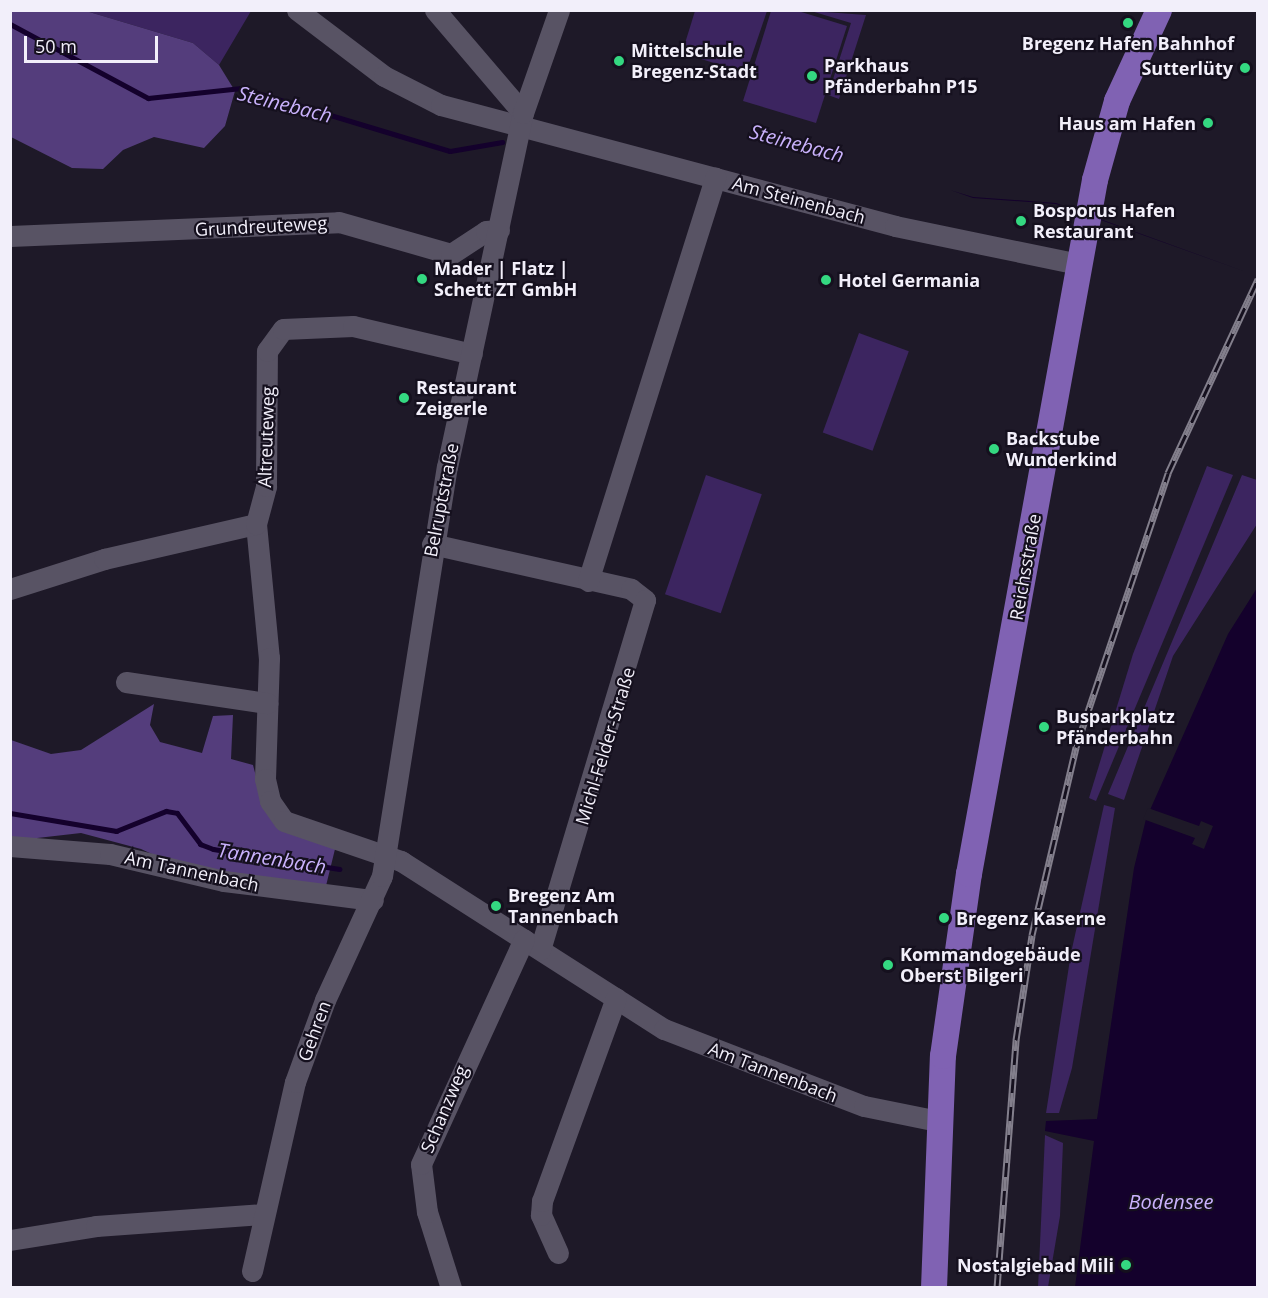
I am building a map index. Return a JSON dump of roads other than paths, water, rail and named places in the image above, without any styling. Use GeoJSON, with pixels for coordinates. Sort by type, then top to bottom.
{"type":"FeatureCollection","features":[{"type":"Feature","properties":{"kind":"main road","name":"Reichsstraße"},"geometry":{"type":"LineString","coordinates":[[934,1287],[938,1121],[968,885],[1088,215],[1117,101],[1161,15]]}},
{"type":"Feature","properties":{"kind":"street","name":"Am Steinenbach"},"geometry":{"type":"LineString","coordinates":[[297,10],[384,76],[431,101],[522,119],[715,177],[895,226],[1079,264]]}},
{"type":"Feature","properties":{"kind":"street"},"geometry":{"type":"LineString","coordinates":[[435,10],[522,119]]}},
{"type":"Feature","properties":{"kind":"street","name":"Belruptstraße"},"geometry":{"type":"LineString","coordinates":[[385,855],[432,544],[522,119],[559,10]]}},
{"type":"Feature","properties":{"kind":"street"},"geometry":{"type":"LineString","coordinates":[[588,581],[715,177]]}},
{"type":"Feature","properties":{"kind":"street","name":"Grundreuteweg"},"geometry":{"type":"LineString","coordinates":[[10,236],[339,222],[451,254],[486,231],[499,230]]}},
{"type":"Feature","properties":{"kind":"street","name":"Altreuteweg"},"geometry":{"type":"LineString","coordinates":[[256,524],[266,486],[267,351],[283,328],[353,326],[472,354]]}},
{"type":"Feature","properties":{"kind":"street"},"geometry":{"type":"LineString","coordinates":[[10,589],[104,559],[256,524]]}},
{"type":"Feature","properties":{"kind":"street","name":"Am Tannenbach"},"geometry":{"type":"LineString","coordinates":[[256,524],[269,658],[265,779],[276,812],[307,833],[385,855],[664,1029],[781,1076],[882,1112],[938,1121]]}},
{"type":"Feature","properties":{"kind":"street","name":"Michl-Felder-Straße"},"geometry":{"type":"LineString","coordinates":[[432,544],[637,591],[645,608],[532,945]]}},
{"type":"Feature","properties":{"kind":"street"},"geometry":{"type":"LineString","coordinates":[[126,682],[267,703]]}},
{"type":"Feature","properties":{"kind":"street","name":"Am Tannenbach"},"geometry":{"type":"LineString","coordinates":[[10,846],[110,854],[224,881],[373,900]]}},
{"type":"Feature","properties":{"kind":"street","name":"Gehren"},"geometry":{"type":"LineString","coordinates":[[252,1271],[262,1214],[296,1082],[325,1000],[373,900],[385,855]]}},
{"type":"Feature","properties":{"kind":"street","name":"Schanzweg"},"geometry":{"type":"LineString","coordinates":[[452,1287],[427,1212],[421,1164],[532,945]]}},
{"type":"Feature","properties":{"kind":"street"},"geometry":{"type":"LineString","coordinates":[[558,1253],[541,1215],[542,1202],[616,998]]}},
{"type":"Feature","properties":{"kind":"street"},"geometry":{"type":"LineString","coordinates":[[10,1240],[96,1227],[262,1214]]}},
{"type":"Feature","properties":{"kind":"water"},"geometry":{"type":"Polygon","coordinates":[[[950,190],[973,197],[1056,203],[1249,273],[1056,204],[973,198],[950,190]]]}},
{"type":"Feature","properties":{"kind":"water","name":"Bodensee"},"geometry":{"type":"Polygon","coordinates":[[[1257,588],[1257,1287],[1075,1287],[1094,1141],[1045,1131],[1046,1121],[1097,1119],[1134,868],[1146,819],[1228,634],[1257,588]]]}},
{"type":"Feature","properties":{"kind":"waterway","name":"Steinebach"},"geometry":{"type":"LineString","coordinates":[[10,24],[148,98],[241,88],[450,151],[502,142]]}},
{"type":"Feature","properties":{"kind":"waterway","name":"Tannenbach"},"geometry":{"type":"LineString","coordinates":[[10,813],[116,831],[166,811],[177,813],[200,844],[213,849],[339,869]]}},
{"type":"Feature","properties":{"kind":"railway"},"geometry":{"type":"LineString","coordinates":[[997,1288],[1016,1040],[1032,935],[1076,747],[1168,473],[1258,279]]}},
{"type":"Feature","properties":{"kind":"place","name":"Bregenz Hafen Bahnhof"},"geometry":{"type":"Point","coordinates":[1128,23]}},
{"type":"Feature","properties":{"kind":"place","name":"Mittelschule Bregenz-Stadt"},"geometry":{"type":"Point","coordinates":[619,61]}},
{"type":"Feature","properties":{"kind":"place","name":"Sutterlüty"},"geometry":{"type":"Point","coordinates":[1245,68]}},
{"type":"Feature","properties":{"kind":"place","name":"Parkhaus Pfänderbahn P15"},"geometry":{"type":"Point","coordinates":[812,76]}},
{"type":"Feature","properties":{"kind":"place","name":"Haus am Hafen"},"geometry":{"type":"Point","coordinates":[1208,123]}},
{"type":"Feature","properties":{"kind":"place","name":"Bosporus Hafen Restaurant"},"geometry":{"type":"Point","coordinates":[1021,221]}},
{"type":"Feature","properties":{"kind":"place","name":"Mader | Flatz | Schett ZT GmbH"},"geometry":{"type":"Point","coordinates":[422,279]}},
{"type":"Feature","properties":{"kind":"place","name":"Hotel Germania"},"geometry":{"type":"Point","coordinates":[826,280]}},
{"type":"Feature","properties":{"kind":"place","name":"Restaurant Zeigerle"},"geometry":{"type":"Point","coordinates":[404,398]}},
{"type":"Feature","properties":{"kind":"place","name":"Backstube Wunderkind"},"geometry":{"type":"Point","coordinates":[994,449]}},
{"type":"Feature","properties":{"kind":"place","name":"Busparkplatz Pfänderbahn"},"geometry":{"type":"Point","coordinates":[1044,727]}},
{"type":"Feature","properties":{"kind":"place","name":"Bregenz Am Tannenbach"},"geometry":{"type":"Point","coordinates":[496,906]}},
{"type":"Feature","properties":{"kind":"place","name":"Bregenz Kaserne"},"geometry":{"type":"Point","coordinates":[944,918]}},
{"type":"Feature","properties":{"kind":"place","name":"Kommandogebäude Oberst Bilgeri"},"geometry":{"type":"Point","coordinates":[888,965]}},
{"type":"Feature","properties":{"kind":"place","name":"Nostalgiebad Mili"},"geometry":{"type":"Point","coordinates":[1126,1265]}}]}
